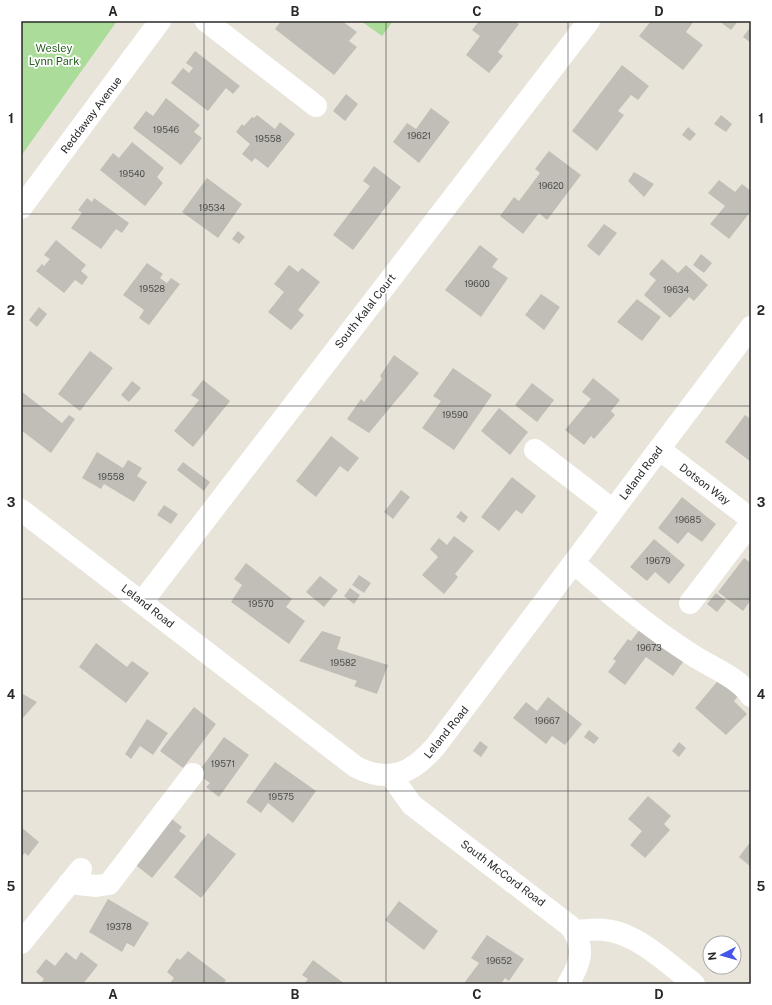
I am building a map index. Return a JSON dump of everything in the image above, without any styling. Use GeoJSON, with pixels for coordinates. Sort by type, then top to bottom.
{"type":"FeatureCollection","features":[{"type":"Feature","properties":{"kind":"street","name":"Reddaway Avenue"},"geometry":{"type":"LineString","coordinates":[[21,208],[160,21]]}},
{"type":"Feature","properties":{"kind":"street"},"geometry":{"type":"LineString","coordinates":[[206,21],[316,106]]}},
{"type":"Feature","properties":{"kind":"street","name":"South Kalal Court"},"geometry":{"type":"LineString","coordinates":[[142,602],[589,21]]}},
{"type":"Feature","properties":{"kind":"street","name":"Leland Road"},"geometry":{"type":"LineString","coordinates":[[21,510],[356,767],[374,774],[391,776],[412,768],[426,757],[435,747],[751,327]]}},
{"type":"Feature","properties":{"kind":"street","name":"Dotson Way"},"geometry":{"type":"LineString","coordinates":[[659,449],[751,519]]}},
{"type":"Feature","properties":{"kind":"street"},"geometry":{"type":"LineString","coordinates":[[535,450],[613,510]]}},
{"type":"Feature","properties":{"kind":"street"},"geometry":{"type":"LineString","coordinates":[[690,602],[751,523]]}},
{"type":"Feature","properties":{"kind":"street"},"geometry":{"type":"LineString","coordinates":[[574,563],[628,611],[694,656],[722,671],[751,696]]}},
{"type":"Feature","properties":{"kind":"street"},"geometry":{"type":"LineString","coordinates":[[21,943],[75,876],[88,886],[109,884],[193,774]]}},
{"type":"Feature","properties":{"kind":"street","name":"South McCord Road"},"geometry":{"type":"LineString","coordinates":[[391,776],[412,805],[562,918],[574,931],[580,941],[581,950],[578,964],[568,984]]}},
{"type":"Feature","properties":{"kind":"street"},"geometry":{"type":"LineString","coordinates":[[574,931],[605,930],[626,935],[662,958],[694,984]]}},
{"type":"Feature","properties":{"kind":"green space","name":"Wesley Lynn Park"},"geometry":{"type":"Polygon","coordinates":[[[21,21],[117,21],[21,156],[21,21]]]}},
{"type":"Feature","properties":{"kind":"green space"},"geometry":{"type":"Polygon","coordinates":[[[361,21],[393,21],[382,36],[361,21]]]}},
{"type":"Feature","properties":{"kind":"building"},"geometry":{"type":"Polygon","coordinates":[[[281,21],[342,21],[357,32],[349,41],[357,47],[334,75],[275,29],[281,21]]]}},
{"type":"Feature","properties":{"kind":"building"},"geometry":{"type":"Polygon","coordinates":[[[479,21],[514,21],[519,24],[498,52],[503,56],[489,73],[466,55],[480,36],[472,30],[479,21]]]}},
{"type":"Feature","properties":{"kind":"building"},"geometry":{"type":"Polygon","coordinates":[[[651,21],[694,21],[686,32],[703,45],[683,70],[639,36],[651,21]]]}},
{"type":"Feature","properties":{"kind":"building"},"geometry":{"type":"Polygon","coordinates":[[[719,21],[738,21],[731,30],[719,21]]]}},
{"type":"Feature","properties":{"kind":"building"},"geometry":{"type":"Polygon","coordinates":[[[751,26],[751,43],[743,37],[751,26]]]}},
{"type":"Feature","properties":{"kind":"building"},"geometry":{"type":"Polygon","coordinates":[[[195,51],[240,86],[233,94],[226,88],[208,111],[171,83],[183,68],[189,73],[193,68],[186,63],[195,51]]]}},
{"type":"Feature","properties":{"kind":"building"},"geometry":{"type":"Polygon","coordinates":[[[622,65],[649,86],[638,100],[631,95],[618,111],[624,115],[597,151],[572,131],[622,65]]]}},
{"type":"Feature","properties":{"kind":"building"},"geometry":{"type":"Polygon","coordinates":[[[346,94],[358,104],[345,121],[333,111],[346,94]]]}},
{"type":"Feature","properties":{"kind":"building"},"geometry":{"type":"Polygon","coordinates":[[[166,98],[200,125],[194,132],[202,138],[181,165],[133,128],[146,111],[153,116],[166,98]]]}},
{"type":"Feature","properties":{"kind":"building"},"geometry":{"type":"Polygon","coordinates":[[[431,108],[450,122],[419,163],[393,142],[407,123],[416,129],[431,108]]]}},
{"type":"Feature","properties":{"kind":"building"},"geometry":{"type":"Polygon","coordinates":[[[257,115],[275,129],[280,122],[295,134],[268,168],[255,158],[252,162],[242,154],[250,144],[236,132],[242,124],[244,126],[252,117],[254,118],[257,115]]]}},
{"type":"Feature","properties":{"kind":"building"},"geometry":{"type":"Polygon","coordinates":[[[721,115],[732,124],[726,132],[714,124],[721,115]]]}},
{"type":"Feature","properties":{"kind":"building"},"geometry":{"type":"Polygon","coordinates":[[[688,127],[696,134],[690,141],[682,135],[688,127]]]}},
{"type":"Feature","properties":{"kind":"building"},"geometry":{"type":"Polygon","coordinates":[[[132,142],[164,168],[157,177],[163,183],[145,206],[100,170],[113,153],[119,158],[132,142]]]}},
{"type":"Feature","properties":{"kind":"building"},"geometry":{"type":"Polygon","coordinates":[[[549,151],[581,175],[547,220],[539,213],[523,234],[500,216],[514,197],[519,201],[540,173],[535,169],[549,151]]]}},
{"type":"Feature","properties":{"kind":"building"},"geometry":{"type":"Polygon","coordinates":[[[374,166],[401,187],[353,250],[333,235],[370,186],[363,181],[374,166]]]}},
{"type":"Feature","properties":{"kind":"building"},"geometry":{"type":"Polygon","coordinates":[[[634,172],[654,184],[644,197],[628,181],[634,172]]]}},
{"type":"Feature","properties":{"kind":"building"},"geometry":{"type":"Polygon","coordinates":[[[207,178],[242,204],[218,238],[182,212],[207,178]]]}},
{"type":"Feature","properties":{"kind":"building"},"geometry":{"type":"Polygon","coordinates":[[[719,180],[735,192],[742,184],[751,191],[751,211],[729,239],[710,224],[725,206],[708,193],[719,180]]]}},
{"type":"Feature","properties":{"kind":"building"},"geometry":{"type":"Polygon","coordinates":[[[87,198],[92,202],[94,198],[129,223],[122,233],[116,229],[101,249],[71,228],[82,213],[78,210],[87,198]]]}},
{"type":"Feature","properties":{"kind":"building"},"geometry":{"type":"Polygon","coordinates":[[[604,224],[617,233],[599,256],[587,246],[604,224]]]}},
{"type":"Feature","properties":{"kind":"building"},"geometry":{"type":"Polygon","coordinates":[[[238,231],[245,237],[239,244],[232,239],[238,231]]]}},
{"type":"Feature","properties":{"kind":"building"},"geometry":{"type":"Polygon","coordinates":[[[56,240],[86,265],[81,271],[88,277],[82,285],[75,280],[64,293],[36,271],[42,264],[44,266],[50,259],[44,255],[56,240]]]}},
{"type":"Feature","properties":{"kind":"building"},"geometry":{"type":"Polygon","coordinates":[[[480,245],[498,259],[492,267],[508,278],[481,317],[445,290],[480,245]]]}},
{"type":"Feature","properties":{"kind":"building"},"geometry":{"type":"Polygon","coordinates":[[[701,254],[712,263],[704,273],[693,265],[701,254]]]}},
{"type":"Feature","properties":{"kind":"building"},"geometry":{"type":"Polygon","coordinates":[[[662,259],[678,273],[686,265],[708,285],[694,301],[689,297],[670,318],[644,295],[656,280],[649,274],[662,259]]]}},
{"type":"Feature","properties":{"kind":"building"},"geometry":{"type":"Polygon","coordinates":[[[147,263],[163,274],[160,278],[167,283],[171,278],[180,284],[149,325],[139,318],[144,310],[123,295],[147,263]]]}},
{"type":"Feature","properties":{"kind":"building"},"geometry":{"type":"Polygon","coordinates":[[[289,265],[298,272],[302,268],[320,282],[298,310],[304,315],[291,330],[268,312],[284,292],[274,284],[289,265]]]}},
{"type":"Feature","properties":{"kind":"building"},"geometry":{"type":"Polygon","coordinates":[[[541,294],[560,307],[544,330],[525,315],[541,294]]]}},
{"type":"Feature","properties":{"kind":"building"},"geometry":{"type":"Polygon","coordinates":[[[637,299],[661,317],[642,341],[617,322],[637,299]]]}},
{"type":"Feature","properties":{"kind":"building"},"geometry":{"type":"Polygon","coordinates":[[[39,307],[47,314],[37,327],[29,320],[39,307]]]}},
{"type":"Feature","properties":{"kind":"building"},"geometry":{"type":"Polygon","coordinates":[[[90,351],[113,368],[80,411],[58,394],[90,351]]]}},
{"type":"Feature","properties":{"kind":"building"},"geometry":{"type":"Polygon","coordinates":[[[394,355],[419,373],[369,433],[347,419],[361,399],[364,402],[382,379],[380,376],[394,355]]]}},
{"type":"Feature","properties":{"kind":"building"},"geometry":{"type":"Polygon","coordinates":[[[453,368],[492,395],[454,450],[422,428],[441,401],[433,396],[453,368]]]}},
{"type":"Feature","properties":{"kind":"building"},"geometry":{"type":"Polygon","coordinates":[[[593,378],[620,400],[611,411],[615,415],[594,439],[591,436],[584,445],[565,430],[591,399],[582,392],[593,378]]]}},
{"type":"Feature","properties":{"kind":"building"},"geometry":{"type":"Polygon","coordinates":[[[203,380],[230,401],[193,447],[174,431],[199,400],[191,395],[203,380]]]}},
{"type":"Feature","properties":{"kind":"building"},"geometry":{"type":"Polygon","coordinates":[[[132,381],[141,388],[129,402],[121,395],[132,381]]]}},
{"type":"Feature","properties":{"kind":"building"},"geometry":{"type":"Polygon","coordinates":[[[532,383],[554,400],[537,422],[515,405],[532,383]]]}},
{"type":"Feature","properties":{"kind":"building"},"geometry":{"type":"Polygon","coordinates":[[[21,391],[62,423],[69,415],[75,419],[51,453],[21,430],[21,391]]]}},
{"type":"Feature","properties":{"kind":"building"},"geometry":{"type":"Polygon","coordinates":[[[499,408],[528,432],[510,455],[481,431],[499,408]]]}},
{"type":"Feature","properties":{"kind":"building"},"geometry":{"type":"Polygon","coordinates":[[[745,415],[751,419],[751,462],[725,442],[745,415]]]}},
{"type":"Feature","properties":{"kind":"building"},"geometry":{"type":"Polygon","coordinates":[[[331,436],[359,458],[348,472],[340,466],[316,497],[296,481],[331,436]]]}},
{"type":"Feature","properties":{"kind":"building"},"geometry":{"type":"Polygon","coordinates":[[[97,452],[123,468],[128,460],[142,468],[137,476],[147,482],[134,502],[104,484],[101,489],[82,478],[97,452]]]}},
{"type":"Feature","properties":{"kind":"building"},"geometry":{"type":"Polygon","coordinates":[[[183,462],[210,482],[204,491],[177,470],[183,462]]]}},
{"type":"Feature","properties":{"kind":"building"},"geometry":{"type":"Polygon","coordinates":[[[512,477],[536,496],[522,514],[516,510],[499,531],[481,517],[512,477]]]}},
{"type":"Feature","properties":{"kind":"building"},"geometry":{"type":"Polygon","coordinates":[[[401,490],[410,497],[393,519],[384,512],[401,490]]]}},
{"type":"Feature","properties":{"kind":"building"},"geometry":{"type":"Polygon","coordinates":[[[682,497],[716,524],[702,542],[688,532],[678,544],[658,528],[682,497]]]}},
{"type":"Feature","properties":{"kind":"building"},"geometry":{"type":"Polygon","coordinates":[[[164,505],[178,514],[171,524],[157,515],[164,505]]]}},
{"type":"Feature","properties":{"kind":"building"},"geometry":{"type":"Polygon","coordinates":[[[461,511],[468,517],[464,523],[456,517],[461,511]]]}},
{"type":"Feature","properties":{"kind":"building"},"geometry":{"type":"Polygon","coordinates":[[[454,536],[474,551],[455,574],[458,577],[444,594],[422,575],[438,557],[430,549],[439,538],[447,545],[454,536]]]}},
{"type":"Feature","properties":{"kind":"building"},"geometry":{"type":"Polygon","coordinates":[[[654,539],[685,565],[669,584],[655,572],[647,581],[630,567],[654,539]]]}},
{"type":"Feature","properties":{"kind":"building"},"geometry":{"type":"Polygon","coordinates":[[[744,558],[751,563],[751,600],[743,611],[718,592],[744,558]]]}},
{"type":"Feature","properties":{"kind":"building"},"geometry":{"type":"Polygon","coordinates":[[[246,563],[292,599],[286,607],[305,621],[289,644],[231,602],[242,585],[234,579],[246,563]]]}},
{"type":"Feature","properties":{"kind":"building"},"geometry":{"type":"Polygon","coordinates":[[[359,575],[371,583],[364,593],[352,585],[359,575]]]}},
{"type":"Feature","properties":{"kind":"building"},"geometry":{"type":"Polygon","coordinates":[[[320,576],[338,590],[324,607],[306,592],[320,576]]]}},
{"type":"Feature","properties":{"kind":"building"},"geometry":{"type":"Polygon","coordinates":[[[350,588],[360,595],[354,604],[344,596],[350,588]]]}},
{"type":"Feature","properties":{"kind":"building"},"geometry":{"type":"Polygon","coordinates":[[[716,593],[726,601],[717,612],[707,604],[716,593]]]}},
{"type":"Feature","properties":{"kind":"building"},"geometry":{"type":"Polygon","coordinates":[[[643,625],[688,655],[673,676],[646,657],[625,685],[608,672],[616,661],[613,659],[628,639],[631,641],[643,625]]]}},
{"type":"Feature","properties":{"kind":"building"},"geometry":{"type":"Polygon","coordinates":[[[322,631],[341,637],[337,649],[388,665],[377,694],[354,686],[357,681],[299,661],[322,631]]]}},
{"type":"Feature","properties":{"kind":"building"},"geometry":{"type":"Polygon","coordinates":[[[96,643],[127,667],[132,661],[149,673],[126,703],[79,667],[96,643]]]}},
{"type":"Feature","properties":{"kind":"building"},"geometry":{"type":"Polygon","coordinates":[[[721,677],[741,693],[734,701],[747,714],[726,735],[695,708],[721,677]]]}},
{"type":"Feature","properties":{"kind":"building"},"geometry":{"type":"Polygon","coordinates":[[[21,693],[37,702],[21,720],[21,693]]]}},
{"type":"Feature","properties":{"kind":"building"},"geometry":{"type":"Polygon","coordinates":[[[548,697],[582,724],[565,745],[552,736],[546,744],[513,718],[526,702],[537,711],[548,697]]]}},
{"type":"Feature","properties":{"kind":"building"},"geometry":{"type":"Polygon","coordinates":[[[194,707],[216,724],[183,768],[160,751],[194,707]]]}},
{"type":"Feature","properties":{"kind":"building"},"geometry":{"type":"Polygon","coordinates":[[[147,719],[168,733],[153,755],[140,746],[131,759],[125,754],[147,719]]]}},
{"type":"Feature","properties":{"kind":"building"},"geometry":{"type":"Polygon","coordinates":[[[589,730],[599,738],[594,744],[584,737],[589,730]]]}},
{"type":"Feature","properties":{"kind":"building"},"geometry":{"type":"Polygon","coordinates":[[[224,737],[249,755],[219,797],[206,787],[210,783],[197,774],[224,737]]]}},
{"type":"Feature","properties":{"kind":"building"},"geometry":{"type":"Polygon","coordinates":[[[480,741],[488,747],[481,757],[473,751],[480,741]]]}},
{"type":"Feature","properties":{"kind":"building"},"geometry":{"type":"Polygon","coordinates":[[[679,742],[686,748],[679,757],[672,751],[679,742]]]}},
{"type":"Feature","properties":{"kind":"building"},"geometry":{"type":"Polygon","coordinates":[[[275,762],[316,791],[293,823],[268,803],[261,813],[246,802],[275,762]]]}},
{"type":"Feature","properties":{"kind":"building"},"geometry":{"type":"Polygon","coordinates":[[[648,796],[671,816],[664,824],[670,830],[645,858],[630,845],[642,831],[628,819],[648,796]]]}},
{"type":"Feature","properties":{"kind":"building"},"geometry":{"type":"Polygon","coordinates":[[[168,816],[182,827],[179,831],[186,836],[152,878],[132,862],[168,816]]]}},
{"type":"Feature","properties":{"kind":"building"},"geometry":{"type":"Polygon","coordinates":[[[21,827],[39,842],[28,856],[25,853],[21,857],[21,827]]]}},
{"type":"Feature","properties":{"kind":"building"},"geometry":{"type":"Polygon","coordinates":[[[208,833],[236,854],[201,898],[174,877],[208,833]]]}},
{"type":"Feature","properties":{"kind":"building"},"geometry":{"type":"Polygon","coordinates":[[[751,841],[751,867],[739,857],[751,841]]]}},
{"type":"Feature","properties":{"kind":"building"},"geometry":{"type":"Polygon","coordinates":[[[108,899],[149,923],[134,947],[127,943],[122,952],[89,932],[108,899]]]}},
{"type":"Feature","properties":{"kind":"building"},"geometry":{"type":"Polygon","coordinates":[[[399,901],[438,931],[424,950],[385,920],[399,901]]]}},
{"type":"Feature","properties":{"kind":"building"},"geometry":{"type":"Polygon","coordinates":[[[487,935],[524,959],[509,981],[505,978],[501,984],[467,984],[465,982],[479,963],[471,958],[487,935]]]}},
{"type":"Feature","properties":{"kind":"building"},"geometry":{"type":"Polygon","coordinates":[[[188,951],[226,980],[223,984],[169,984],[174,978],[167,972],[177,958],[180,960],[188,951]]]}},
{"type":"Feature","properties":{"kind":"building"},"geometry":{"type":"Polygon","coordinates":[[[66,952],[76,960],[81,952],[98,965],[83,984],[40,984],[44,979],[36,972],[46,959],[55,966],[66,952]]]}},
{"type":"Feature","properties":{"kind":"building"},"geometry":{"type":"Polygon","coordinates":[[[313,960],[345,984],[304,984],[308,979],[302,975],[313,960]]]}}]}
